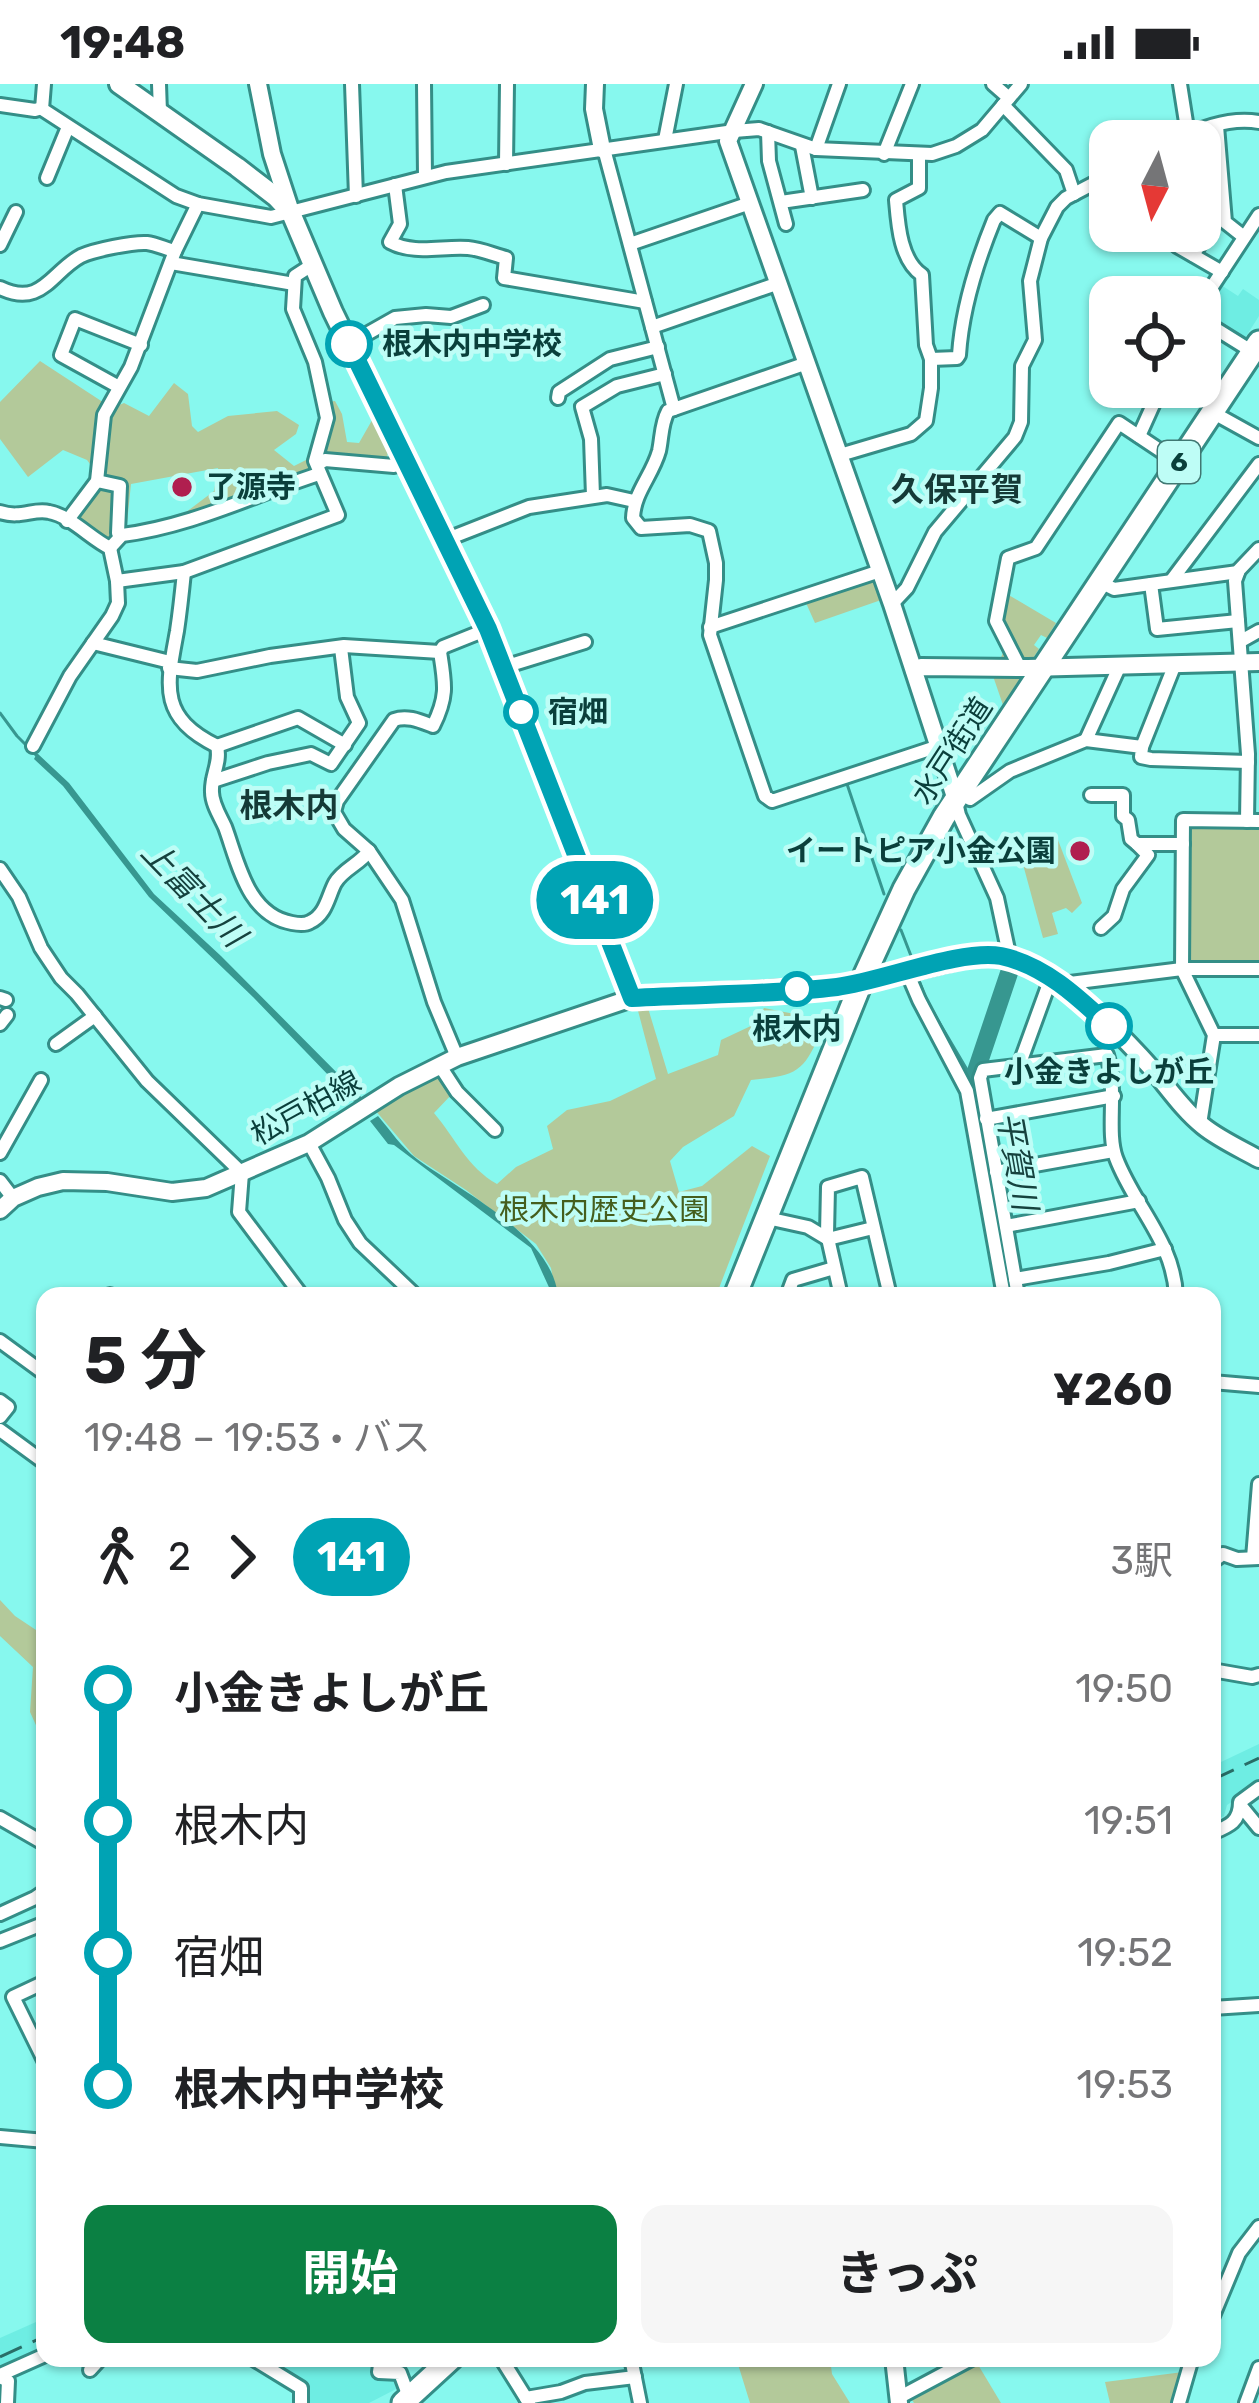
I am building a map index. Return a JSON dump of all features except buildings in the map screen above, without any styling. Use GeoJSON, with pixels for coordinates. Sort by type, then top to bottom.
{"type":"FeatureCollection","features":[{"type":"Feature","properties":{"kind":"highway","name":"水戸街道"},"geometry":{"type":"LineString","coordinates":[[739,1287],[860,983],[904,889],[958,796],[1256,347]]}},
{"type":"Feature","properties":{"kind":"highway"},"geometry":{"type":"LineString","coordinates":[[406,2401],[442,2367]]}},
{"type":"Feature","properties":{"kind":"main road"},"geometry":{"type":"LineString","coordinates":[[119,84],[276,197],[291,213],[349,344],[488,629],[632,998],[860,983]]}},
{"type":"Feature","properties":{"kind":"street"},"geometry":{"type":"LineString","coordinates":[[42,108],[44,84]]}},
{"type":"Feature","properties":{"kind":"street"},"geometry":{"type":"LineString","coordinates":[[159,84],[160,112]]}},
{"type":"Feature","properties":{"kind":"street"},"geometry":{"type":"LineString","coordinates":[[258,84],[272,154],[291,213]]}},
{"type":"Feature","properties":{"kind":"street"},"geometry":{"type":"LineString","coordinates":[[352,84],[356,196]]}},
{"type":"Feature","properties":{"kind":"street"},"geometry":{"type":"LineString","coordinates":[[424,84],[425,176]]}},
{"type":"Feature","properties":{"kind":"street"},"geometry":{"type":"LineString","coordinates":[[506,164],[507,84]]}},
{"type":"Feature","properties":{"kind":"street"},"geometry":{"type":"LineString","coordinates":[[595,84],[594,109],[603,149],[674,409]]}},
{"type":"Feature","properties":{"kind":"street"},"geometry":{"type":"LineString","coordinates":[[665,140],[676,84]]}},
{"type":"Feature","properties":{"kind":"street"},"geometry":{"type":"LineString","coordinates":[[754,84],[728,141],[958,796],[959,815],[997,898],[1010,958]]}},
{"type":"Feature","properties":{"kind":"street"},"geometry":{"type":"LineString","coordinates":[[812,198],[809,147],[839,84]]}},
{"type":"Feature","properties":{"kind":"street"},"geometry":{"type":"LineString","coordinates":[[884,154],[912,84]]}},
{"type":"Feature","properties":{"kind":"street"},"geometry":{"type":"LineString","coordinates":[[993,84],[1066,170],[1074,194]]}},
{"type":"Feature","properties":{"kind":"street"},"geometry":{"type":"LineString","coordinates":[[42,108],[153,182],[198,204],[271,217],[425,176],[734,131],[759,129],[809,147],[932,154],[982,130],[1021,84]]}},
{"type":"Feature","properties":{"kind":"street"},"geometry":{"type":"LineString","coordinates":[[1180,84],[1181,120]]}},
{"type":"Feature","properties":{"kind":"street"},"geometry":{"type":"LineString","coordinates":[[0,105],[42,108]]}},
{"type":"Feature","properties":{"kind":"street"},"geometry":{"type":"LineString","coordinates":[[1221,125],[1259,122]]}},
{"type":"Feature","properties":{"kind":"street"},"geometry":{"type":"LineString","coordinates":[[47,178],[68,127]]}},
{"type":"Feature","properties":{"kind":"street"},"geometry":{"type":"LineString","coordinates":[[768,132],[769,161],[786,224]]}},
{"type":"Feature","properties":{"kind":"street"},"geometry":{"type":"LineString","coordinates":[[840,455],[918,430],[926,421],[931,359],[922,275],[910,263],[901,238],[896,200],[919,188],[919,155]]}},
{"type":"Feature","properties":{"kind":"street"},"geometry":{"type":"LineString","coordinates":[[1221,177],[1225,222],[1244,237]]}},
{"type":"Feature","properties":{"kind":"street"},"geometry":{"type":"LineString","coordinates":[[394,185],[400,224],[390,242],[397,246],[477,249],[506,258],[504,278],[645,302]]}},
{"type":"Feature","properties":{"kind":"street"},"geometry":{"type":"LineString","coordinates":[[892,604],[908,588],[934,532],[1020,428],[1022,366],[1035,340],[1030,281],[1041,238],[1057,207],[1089,186]]}},
{"type":"Feature","properties":{"kind":"street"},"geometry":{"type":"LineString","coordinates":[[781,202],[863,190]]}},
{"type":"Feature","properties":{"kind":"street"},"geometry":{"type":"LineString","coordinates":[[630,244],[750,203]]}},
{"type":"Feature","properties":{"kind":"street"},"geometry":{"type":"LineString","coordinates":[[67,521],[97,482],[104,415],[140,345],[172,257],[198,204]]}},
{"type":"Feature","properties":{"kind":"street"},"geometry":{"type":"LineString","coordinates":[[0,245],[16,212]]}},
{"type":"Feature","properties":{"kind":"street"},"geometry":{"type":"LineString","coordinates":[[931,359],[959,355],[972,283],[1000,213],[1041,238]]}},
{"type":"Feature","properties":{"kind":"street"},"geometry":{"type":"LineString","coordinates":[[1219,276],[1259,215]]}},
{"type":"Feature","properties":{"kind":"street"},"geometry":{"type":"LineString","coordinates":[[1193,255],[1215,221],[1224,216]]}},
{"type":"Feature","properties":{"kind":"street"},"geometry":{"type":"LineString","coordinates":[[2,295],[41,290],[92,252],[146,243],[172,257],[294,284]]}},
{"type":"Feature","properties":{"kind":"street"},"geometry":{"type":"LineString","coordinates":[[1188,252],[1222,272]]}},
{"type":"Feature","properties":{"kind":"street"},"geometry":{"type":"LineString","coordinates":[[117,581],[184,572],[338,515],[315,461],[326,424],[325,405],[315,362],[292,309],[295,276],[312,265]]}},
{"type":"Feature","properties":{"kind":"street"},"geometry":{"type":"LineString","coordinates":[[652,327],[779,283]]}},
{"type":"Feature","properties":{"kind":"street"},"geometry":{"type":"LineString","coordinates":[[349,344],[395,318],[451,317],[483,304]]}},
{"type":"Feature","properties":{"kind":"street"},"geometry":{"type":"LineString","coordinates":[[119,386],[61,355],[75,320],[140,345]]}},
{"type":"Feature","properties":{"kind":"street"},"geometry":{"type":"LineString","coordinates":[[1221,330],[1256,347]]}},
{"type":"Feature","properties":{"kind":"street"},"geometry":{"type":"LineString","coordinates":[[558,398],[559,392],[610,359],[658,347]]}},
{"type":"Feature","properties":{"kind":"street"},"geometry":{"type":"LineString","coordinates":[[807,364],[668,411],[654,465],[634,501],[633,518],[641,528],[690,525],[709,531],[716,563],[710,628],[765,796],[772,801],[939,746]]}},
{"type":"Feature","properties":{"kind":"street"},"geometry":{"type":"LineString","coordinates":[[593,496],[591,439],[582,407],[616,386],[665,374]]}},
{"type":"Feature","properties":{"kind":"street"},"geometry":{"type":"LineString","coordinates":[[1138,436],[1151,408]]}},
{"type":"Feature","properties":{"kind":"street"},"geometry":{"type":"LineString","coordinates":[[1212,412],[1259,438]]}},
{"type":"Feature","properties":{"kind":"street"},"geometry":{"type":"LineString","coordinates":[[1020,668],[993,616],[1008,558],[1036,548],[1119,423],[1179,463]]}},
{"type":"Feature","properties":{"kind":"street"},"geometry":{"type":"LineString","coordinates":[[110,548],[120,536],[204,518],[319,469],[325,460],[394,466],[406,461]]}},
{"type":"Feature","properties":{"kind":"street"},"geometry":{"type":"LineString","coordinates":[[1171,581],[1259,464]]}},
{"type":"Feature","properties":{"kind":"street"},"geometry":{"type":"LineString","coordinates":[[97,482],[120,486],[120,536]]}},
{"type":"Feature","properties":{"kind":"street"},"geometry":{"type":"LineString","coordinates":[[445,540],[518,510],[593,496],[616,495],[634,501]]}},
{"type":"Feature","properties":{"kind":"street"},"geometry":{"type":"LineString","coordinates":[[0,512],[22,516],[47,511],[67,521],[110,548],[117,581],[118,603],[112,616],[70,676],[33,746]]}},
{"type":"Feature","properties":{"kind":"street"},"geometry":{"type":"LineString","coordinates":[[1200,1124],[1214,1035],[1182,969],[1183,820],[1253,821],[1248,762],[1250,662],[1241,641],[1235,581],[1259,549]]}},
{"type":"Feature","properties":{"kind":"street"},"geometry":{"type":"LineString","coordinates":[[710,628],[880,571]]}},
{"type":"Feature","properties":{"kind":"street"},"geometry":{"type":"LineString","coordinates":[[184,572],[169,665],[171,698],[185,725],[217,746],[298,718],[345,746]]}},
{"type":"Feature","properties":{"kind":"street"},"geometry":{"type":"LineString","coordinates":[[1100,583],[1114,589],[1238,572]]}},
{"type":"Feature","properties":{"kind":"street"},"geometry":{"type":"LineString","coordinates":[[1151,584],[1157,629],[1238,620]]}},
{"type":"Feature","properties":{"kind":"street"},"geometry":{"type":"LineString","coordinates":[[457,1057],[402,900],[369,851],[334,812],[394,720],[433,726],[447,690],[443,647],[488,629]]}},
{"type":"Feature","properties":{"kind":"street"},"geometry":{"type":"LineString","coordinates":[[1241,641],[1259,631]]}},
{"type":"Feature","properties":{"kind":"street"},"geometry":{"type":"LineString","coordinates":[[504,667],[584,642]]}},
{"type":"Feature","properties":{"kind":"street"},"geometry":{"type":"LineString","coordinates":[[93,643],[196,671],[341,648],[440,652]]}},
{"type":"Feature","properties":{"kind":"street"},"geometry":{"type":"LineString","coordinates":[[213,781],[311,754],[331,764],[359,723],[347,697],[341,648]]}},
{"type":"Feature","properties":{"kind":"street"},"geometry":{"type":"LineString","coordinates":[[914,670],[1250,662]]}},
{"type":"Feature","properties":{"kind":"street"},"geometry":{"type":"LineString","coordinates":[[1175,664],[1141,757],[1248,762]]}},
{"type":"Feature","properties":{"kind":"street"},"geometry":{"type":"LineString","coordinates":[[1086,740],[1120,665]]}},
{"type":"Feature","properties":{"kind":"street"},"geometry":{"type":"LineString","coordinates":[[958,796],[970,799],[1010,771],[1086,740],[1142,747]]}},
{"type":"Feature","properties":{"kind":"street"},"geometry":{"type":"LineString","coordinates":[[217,746],[213,799],[244,881],[263,908],[283,921],[305,924],[319,916],[336,881],[369,851]]}},
{"type":"Feature","properties":{"kind":"street"},"geometry":{"type":"LineString","coordinates":[[1091,795],[1123,795],[1123,816],[1131,839],[1148,856],[1123,889],[1114,916],[1100,928]]}},
{"type":"Feature","properties":{"kind":"street"},"geometry":{"type":"LineString","coordinates":[[1137,844],[1183,844]]}},
{"type":"Feature","properties":{"kind":"street"},"geometry":{"type":"LineString","coordinates":[[0,869],[20,896],[46,958],[147,1081],[242,1173],[239,1212],[295,1287]]}},
{"type":"Feature","properties":{"kind":"street"},"geometry":{"type":"LineString","coordinates":[[860,983],[979,955],[1010,958],[1056,981],[1123,1039],[1200,1124],[1259,1159]]}},
{"type":"Feature","properties":{"kind":"street"},"geometry":{"type":"LineString","coordinates":[[1056,981],[1182,969],[1259,968]]}},
{"type":"Feature","properties":{"kind":"street"},"geometry":{"type":"LineString","coordinates":[[907,972],[967,1091],[1002,1287]]}},
{"type":"Feature","properties":{"kind":"street"},"geometry":{"type":"LineString","coordinates":[[1020,1063],[1056,981]]}},
{"type":"Feature","properties":{"kind":"street","name":"松戸柏線"},"geometry":{"type":"LineString","coordinates":[[6,1204],[38,1186],[63,1180],[154,1190],[206,1188],[309,1143],[399,1086],[457,1057],[632,998]]}},
{"type":"Feature","properties":{"kind":"street"},"geometry":{"type":"LineString","coordinates":[[56,1044],[95,1016]]}},
{"type":"Feature","properties":{"kind":"street"},"geometry":{"type":"LineString","coordinates":[[1214,1035],[1259,1035]]}},
{"type":"Feature","properties":{"kind":"street"},"geometry":{"type":"LineString","coordinates":[[1016,1287],[986,1119],[983,1070],[1107,1055],[1123,1039]]}},
{"type":"Feature","properties":{"kind":"street"},"geometry":{"type":"LineString","coordinates":[[1107,1055],[1114,1079],[1113,1151],[1166,1249],[1175,1287]]}},
{"type":"Feature","properties":{"kind":"street"},"geometry":{"type":"LineString","coordinates":[[440,1066],[457,1092],[494,1130]]}},
{"type":"Feature","properties":{"kind":"street"},"geometry":{"type":"LineString","coordinates":[[0,1153],[41,1080]]}},
{"type":"Feature","properties":{"kind":"street"},"geometry":{"type":"LineString","coordinates":[[986,1119],[1114,1096]]}},
{"type":"Feature","properties":{"kind":"street"},"geometry":{"type":"LineString","coordinates":[[309,1143],[360,1243],[406,1287]]}},
{"type":"Feature","properties":{"kind":"street"},"geometry":{"type":"LineString","coordinates":[[996,1172],[1113,1151]]}},
{"type":"Feature","properties":{"kind":"street"},"geometry":{"type":"LineString","coordinates":[[839,1287],[828,1239],[828,1187],[862,1177],[888,1287]]}},
{"type":"Feature","properties":{"kind":"street"},"geometry":{"type":"LineString","coordinates":[[0,1181],[6,1204]]}},
{"type":"Feature","properties":{"kind":"street"},"geometry":{"type":"LineString","coordinates":[[1006,1226],[1139,1202]]}},
{"type":"Feature","properties":{"kind":"street"},"geometry":{"type":"LineString","coordinates":[[767,1218],[808,1226],[828,1239],[874,1228]]}},
{"type":"Feature","properties":{"kind":"street"},"geometry":{"type":"LineString","coordinates":[[1015,1279],[1166,1249]]}},
{"type":"Feature","properties":{"kind":"street"},"geometry":{"type":"LineString","coordinates":[[792,1287],[794,1280],[834,1268]]}},
{"type":"Feature","properties":{"kind":"street"},"geometry":{"type":"LineString","coordinates":[[0,1341],[36,1370]]}},
{"type":"Feature","properties":{"kind":"street"},"geometry":{"type":"LineString","coordinates":[[1221,1383],[1259,1386]]}},
{"type":"Feature","properties":{"kind":"street"},"geometry":{"type":"LineString","coordinates":[[0,1401],[8,1407],[0,1417]]}},
{"type":"Feature","properties":{"kind":"street"},"geometry":{"type":"LineString","coordinates":[[0,1430],[36,1456]]}},
{"type":"Feature","properties":{"kind":"street"},"geometry":{"type":"LineString","coordinates":[[1221,1561],[1256,1558],[1259,1484]]}},
{"type":"Feature","properties":{"kind":"street"},"geometry":{"type":"LineString","coordinates":[[1221,1671],[1259,1675]]}},
{"type":"Feature","properties":{"kind":"street"},"geometry":{"type":"LineString","coordinates":[[1221,1829],[1234,1823],[1245,1797],[1259,1788]]}},
{"type":"Feature","properties":{"kind":"street"},"geometry":{"type":"LineString","coordinates":[[1240,1805],[1259,1828]]}},
{"type":"Feature","properties":{"kind":"street"},"geometry":{"type":"LineString","coordinates":[[0,1817],[36,1839]]}},
{"type":"Feature","properties":{"kind":"street"},"geometry":{"type":"LineString","coordinates":[[0,1914],[36,1898]]}},
{"type":"Feature","properties":{"kind":"street"},"geometry":{"type":"LineString","coordinates":[[0,1942],[36,1927]]}},
{"type":"Feature","properties":{"kind":"street"},"geometry":{"type":"LineString","coordinates":[[36,1986],[13,1997],[36,2044]]}},
{"type":"Feature","properties":{"kind":"street"},"geometry":{"type":"LineString","coordinates":[[1221,2007],[1259,2005]]}},
{"type":"Feature","properties":{"kind":"street"},"geometry":{"type":"LineString","coordinates":[[0,2137],[36,2140]]}},
{"type":"Feature","properties":{"kind":"street"},"geometry":{"type":"LineString","coordinates":[[1221,2296],[1239,2253],[1259,2228]]}},
{"type":"Feature","properties":{"kind":"street"},"geometry":{"type":"LineString","coordinates":[[0,2376],[36,2359]]}},
{"type":"Feature","properties":{"kind":"street"},"geometry":{"type":"LineString","coordinates":[[90,2370],[93,2367]]}},
{"type":"Feature","properties":{"kind":"street"},"geometry":{"type":"LineString","coordinates":[[267,2367],[302,2388],[301,2403]]}},
{"type":"Feature","properties":{"kind":"street"},"geometry":{"type":"LineString","coordinates":[[380,2367],[379,2372],[400,2373],[406,2401]]}},
{"type":"Feature","properties":{"kind":"street"},"geometry":{"type":"LineString","coordinates":[[507,2367],[528,2400],[585,2383],[635,2377]]}},
{"type":"Feature","properties":{"kind":"street"},"geometry":{"type":"LineString","coordinates":[[633,2367],[640,2403]]}},
{"type":"Feature","properties":{"kind":"street"},"geometry":{"type":"LineString","coordinates":[[895,2367],[898,2400],[957,2367]]}},
{"type":"Feature","properties":{"kind":"street"},"geometry":{"type":"LineString","coordinates":[[1179,2403],[1189,2367]]}},
{"type":"Feature","properties":{"kind":"street"},"geometry":{"type":"LineString","coordinates":[[1246,2403],[1259,2368]]}},
{"type":"Feature","properties":{"kind":"street"},"geometry":{"type":"LineString","coordinates":[[0,2376],[8,2381],[8,2403]]}},
{"type":"Feature","properties":{"kind":"shaded area"},"geometry":{"type":"Polygon","coordinates":[[[1221,285],[1238,296],[1243,289],[1259,300],[1259,316],[1243,341],[1221,328],[1221,285]]]}},
{"type":"Feature","properties":{"kind":"shaded area"},"geometry":{"type":"Polygon","coordinates":[[[37,753],[69,783],[154,894],[366,1102],[359,1107],[149,897],[63,786],[34,759],[37,753]]]}},
{"type":"Feature","properties":{"kind":"shaded area"},"geometry":{"type":"Polygon","coordinates":[[[378,1116],[412,1155],[523,1235],[540,1254],[556,1287],[549,1287],[531,1248],[388,1144],[370,1121],[378,1116]]]}},
{"type":"Feature","properties":{"kind":"shaded area"},"geometry":{"type":"Polygon","coordinates":[[[1259,1744],[1259,1784],[1227,1805],[1221,1817],[1221,1762],[1259,1744]]]}},
{"type":"Feature","properties":{"kind":"shaded area"},"geometry":{"type":"Polygon","coordinates":[[[36,2322],[36,2353],[0,2370],[0,2338],[36,2322]]]}},
{"type":"Feature","properties":{"kind":"shaded area"},"geometry":{"type":"Polygon","coordinates":[[[275,2367],[386,2367],[400,2387],[369,2403],[306,2403],[308,2387],[275,2367]]]}},
{"type":"Feature","properties":{"kind":"green space"},"geometry":{"type":"Polygon","coordinates":[[[40,361],[112,408],[124,403],[149,416],[174,383],[188,394],[192,426],[198,432],[228,416],[277,411],[299,425],[296,434],[274,450],[294,466],[306,460],[318,430],[320,403],[335,401],[347,442],[359,443],[375,415],[389,444],[387,458],[326,456],[310,471],[177,519],[214,491],[218,468],[131,484],[127,523],[105,540],[74,519],[104,483],[87,460],[63,450],[28,477],[0,439],[0,402],[40,361]]]}},
{"type":"Feature","properties":{"kind":"green space"},"geometry":{"type":"Polygon","coordinates":[[[877,579],[884,599],[815,623],[806,603],[877,579]]]}},
{"type":"Feature","properties":{"kind":"green space"},"geometry":{"type":"Polygon","coordinates":[[[1007,594],[1056,623],[1047,638],[1041,635],[1034,645],[1039,649],[1003,705],[993,676],[1008,641],[1001,624],[1007,594]]]}},
{"type":"Feature","properties":{"kind":"green space"},"geometry":{"type":"Polygon","coordinates":[[[1185,824],[1259,824],[1259,964],[1190,965],[1186,960],[1185,824]]]}},
{"type":"Feature","properties":{"kind":"green space"},"geometry":{"type":"Polygon","coordinates":[[[1058,840],[1082,903],[1072,913],[1066,908],[1052,913],[1058,934],[1043,938],[1021,857],[1058,840]]]}},
{"type":"Feature","properties":{"kind":"green space","name":"根木内歴史公園"},"geometry":{"type":"Polygon","coordinates":[[[637,1007],[648,1008],[668,1074],[718,1055],[721,1040],[753,1025],[764,1008],[815,1018],[823,1028],[798,1069],[751,1080],[734,1116],[683,1147],[670,1161],[679,1192],[702,1186],[752,1146],[770,1156],[719,1287],[554,1287],[551,1268],[536,1244],[414,1156],[375,1110],[440,1073],[453,1093],[434,1113],[470,1161],[497,1184],[516,1167],[553,1149],[547,1126],[567,1110],[610,1101],[656,1079],[637,1007]]]}},
{"type":"Feature","properties":{"kind":"green space"},"geometry":{"type":"Polygon","coordinates":[[[0,1600],[36,1630],[36,1725],[30,1712],[33,1667],[0,1636],[0,1600]]]}},
{"type":"Feature","properties":{"kind":"green space"},"geometry":{"type":"Polygon","coordinates":[[[739,2367],[831,2367],[850,2403],[750,2403],[739,2367]]]}},
{"type":"Feature","properties":{"kind":"green space"},"geometry":{"type":"Polygon","coordinates":[[[970,2367],[979,2367],[1001,2403],[914,2403],[912,2400],[970,2367]]]}},
{"type":"Feature","properties":{"kind":"green space"},"geometry":{"type":"Polygon","coordinates":[[[1183,2372],[1174,2403],[1110,2403],[1105,2382],[1183,2372]]]}},
{"type":"Feature","properties":{"kind":"waterway","name":"上富士川"},"geometry":{"type":"LineString","coordinates":[[0,713],[38,757]]}},
{"type":"Feature","properties":{"kind":"waterway"},"geometry":{"type":"LineString","coordinates":[[847,784],[884,894]]}},
{"type":"Feature","properties":{"kind":"waterway"},"geometry":{"type":"LineString","coordinates":[[901,930],[913,961]]}},
{"type":"Feature","properties":{"kind":"waterway","name":"平賀川"},"geometry":{"type":"LineString","coordinates":[[973,1080],[1010,970]]}},
{"type":"Feature","properties":{"kind":"waterway","name":"平賀川"},"geometry":{"type":"LineString","coordinates":[[920,983],[973,1080],[1010,1287]]}},
{"type":"Feature","properties":{"kind":"railway"},"geometry":{"type":"LineString","coordinates":[[1221,1776],[1259,1758]]}},
{"type":"Feature","properties":{"kind":"railway"},"geometry":{"type":"LineString","coordinates":[[0,2357],[36,2340]]}},
{"type":"Feature","properties":{"kind":"bus line","name":"141"},"geometry":{"type":"LineString","coordinates":[[349,344],[488,629],[632,998],[839,986],[988,955],[1010,958],[1062,984],[1109,1026]]}},
{"type":"Feature","properties":{"kind":"place","name":"根木内中学校"},"geometry":{"type":"Point","coordinates":[349,344]}},
{"type":"Feature","properties":{"kind":"place","name":"了源寺"},"geometry":{"type":"Point","coordinates":[182,487]}},
{"type":"Feature","properties":{"kind":"place","name":"宿畑"},"geometry":{"type":"Point","coordinates":[521,712]}},
{"type":"Feature","properties":{"kind":"place","name":"イートピア小金公園"},"geometry":{"type":"Point","coordinates":[1080,851]}},
{"type":"Feature","properties":{"kind":"place","name":"根木内"},"geometry":{"type":"Point","coordinates":[797,989]}},
{"type":"Feature","properties":{"kind":"place","name":"小金きよしが丘"},"geometry":{"type":"Point","coordinates":[1109,1026]}},
{"type":"Feature","properties":{"kind":"district","name":"久保平賀"},"geometry":{"type":"Point","coordinates":[957,489]}},
{"type":"Feature","properties":{"kind":"district","name":"根木内"},"geometry":{"type":"Point","coordinates":[289,805]}}]}
